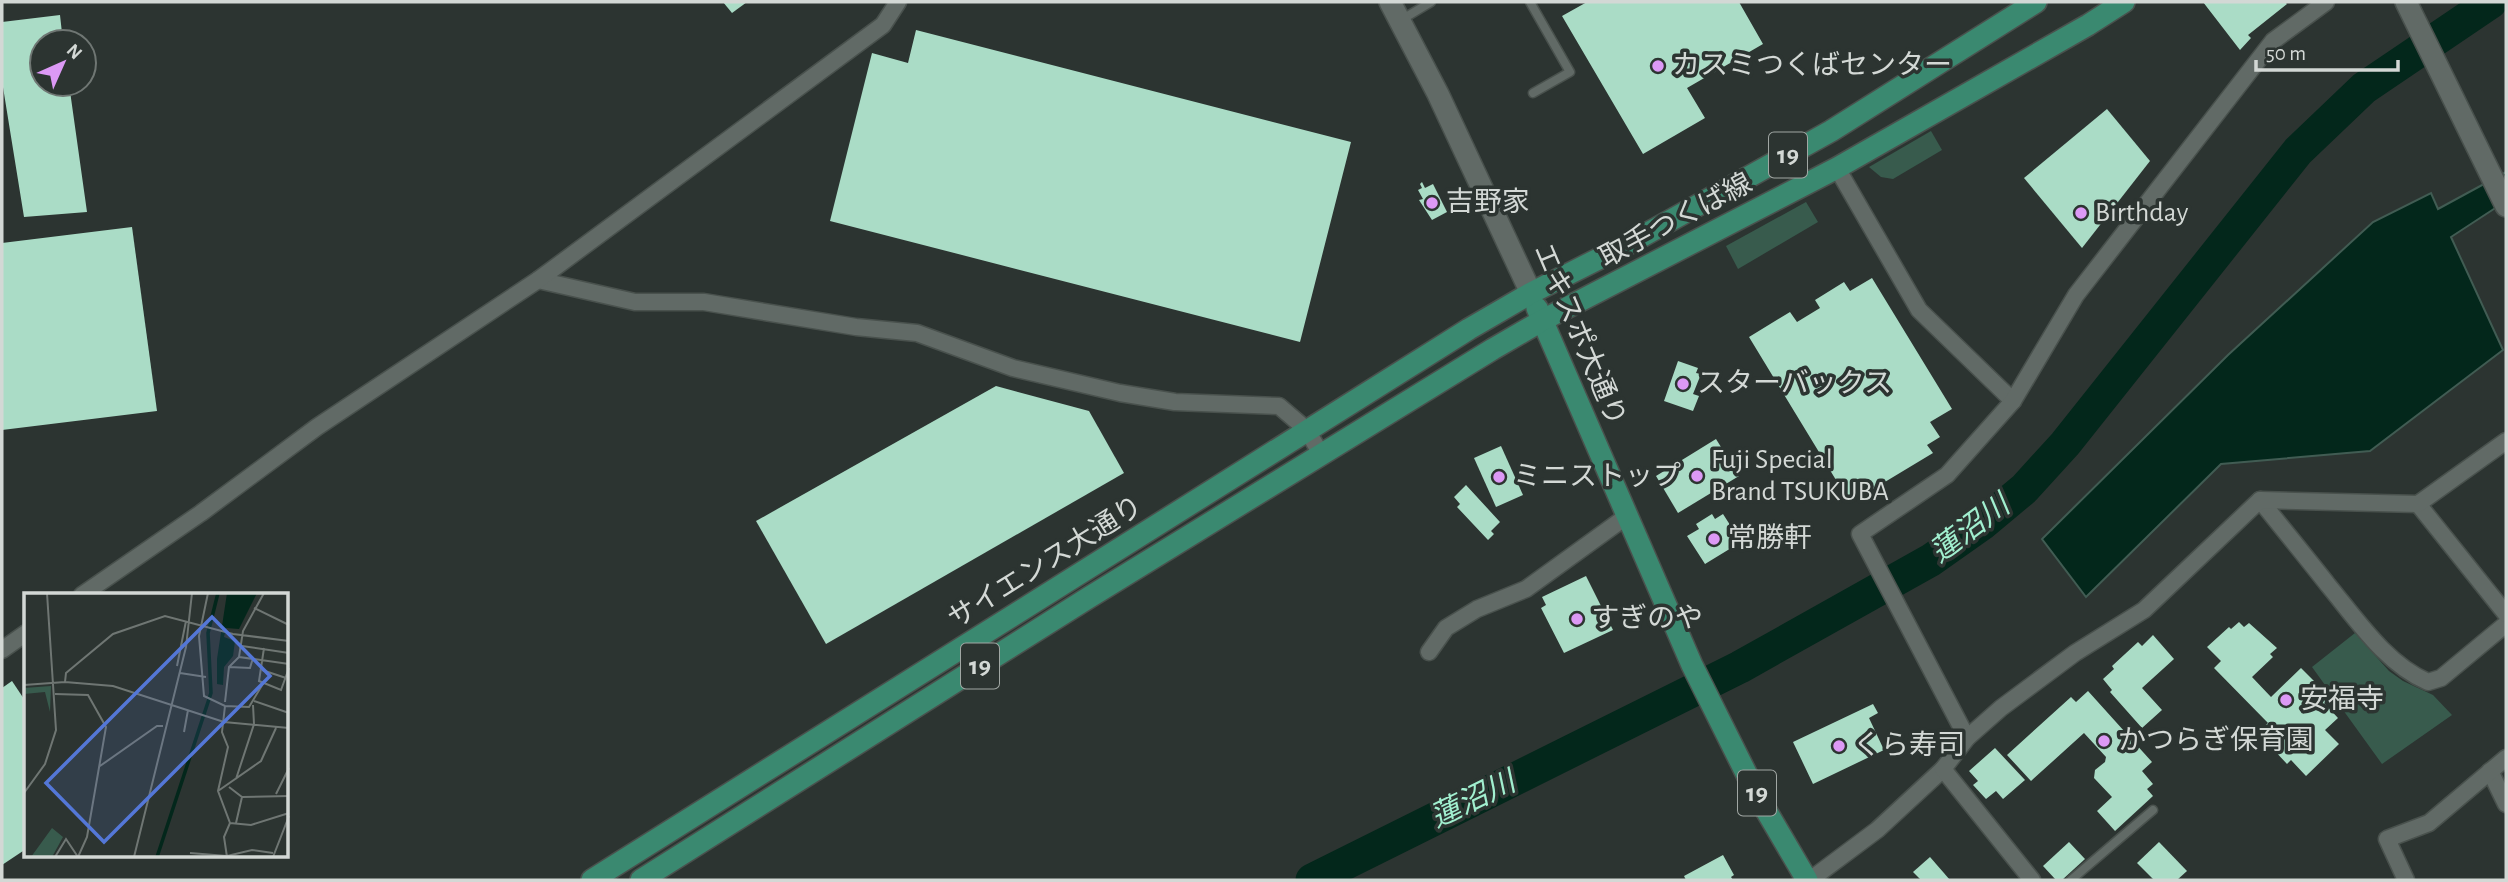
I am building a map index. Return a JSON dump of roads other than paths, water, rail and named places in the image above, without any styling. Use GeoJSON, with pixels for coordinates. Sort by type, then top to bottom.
{"type":"FeatureCollection","features":[{"type":"Feature","properties":{"kind":"main road","name":"取手つくば線"},"geometry":{"type":"LineString","coordinates":[[1531,293],[1630,243],[1831,131],[2036,2]]}},
{"type":"Feature","properties":{"kind":"main road","name":"取手つくば線"},"geometry":{"type":"LineString","coordinates":[[1543,320],[1837,168],[2124,2]]}},
{"type":"Feature","properties":{"kind":"main road"},"geometry":{"type":"LineString","coordinates":[[2406,2],[2506,206]]}},
{"type":"Feature","properties":{"kind":"main road","name":"エキスポ大通り"},"geometry":{"type":"LineString","coordinates":[[1395,11],[1501,225],[1710,704],[1758,795],[1809,880]]}},
{"type":"Feature","properties":{"kind":"main road","name":"サイエンス大通り"},"geometry":{"type":"LineString","coordinates":[[592,880],[1307,430],[1531,293]]}},
{"type":"Feature","properties":{"kind":"main road","name":"サイエンス大通り"},"geometry":{"type":"LineString","coordinates":[[641,880],[848,748],[1543,320]]}},
{"type":"Feature","properties":{"kind":"street"},"geometry":{"type":"LineString","coordinates":[[85,593],[201,513],[317,427],[538,280],[883,25],[898,2]]}},
{"type":"Feature","properties":{"kind":"street"},"geometry":{"type":"LineString","coordinates":[[1967,738],[1860,534],[1947,475],[2014,401],[2076,295],[2273,41],[2326,2]]}},
{"type":"Feature","properties":{"kind":"street"},"geometry":{"type":"LineString","coordinates":[[1837,168],[1919,310],[2014,401]]}},
{"type":"Feature","properties":{"kind":"street"},"geometry":{"type":"LineString","coordinates":[[538,280],[635,302],[704,302],[856,327],[917,333],[1013,368],[1120,393],[1175,402],[1279,406],[1307,430],[1322,456]]}},
{"type":"Feature","properties":{"kind":"street"},"geometry":{"type":"LineString","coordinates":[[1809,880],[1877,830],[1943,769],[1967,738],[2001,708],[2075,653],[2144,610],[2260,500],[2418,504],[2506,440]]}},
{"type":"Feature","properties":{"kind":"street"},"geometry":{"type":"LineString","coordinates":[[2260,500],[2356,619],[2394,661],[2413,676],[2428,682],[2441,678],[2506,624]]}},
{"type":"Feature","properties":{"kind":"street"},"geometry":{"type":"LineString","coordinates":[[2418,504],[2506,614]]}},
{"type":"Feature","properties":{"kind":"street"},"geometry":{"type":"LineString","coordinates":[[1429,652],[1446,628],[1477,609],[1526,589],[1627,516]]}},
{"type":"Feature","properties":{"kind":"street"},"geometry":{"type":"LineString","coordinates":[[2,650],[24,634]]}},
{"type":"Feature","properties":{"kind":"street"},"geometry":{"type":"LineString","coordinates":[[2406,880],[2387,839],[2429,822],[2506,758]]}},
{"type":"Feature","properties":{"kind":"street"},"geometry":{"type":"LineString","coordinates":[[1943,769],[2032,880]]}},
{"type":"Feature","properties":{"kind":"street"},"geometry":{"type":"LineString","coordinates":[[2490,771],[2506,804]]}},
{"type":"Feature","properties":{"kind":"lane"},"geometry":{"type":"LineString","coordinates":[[1395,11],[1431,2]]}},
{"type":"Feature","properties":{"kind":"lane"},"geometry":{"type":"LineString","coordinates":[[1530,2],[1570,72],[1533,93]]}},
{"type":"Feature","properties":{"kind":"lane"},"geometry":{"type":"LineString","coordinates":[[2071,880],[2153,810]]}},
{"type":"Feature","properties":{"kind":"waterway","name":"蓮沼川"},"geometry":{"type":"LineString","coordinates":[[1312,880],[1740,667],[1931,560],[1982,524],[2024,489],[2065,444],[2298,151],[2364,88],[2491,2]]}},
{"type":"Feature","properties":{"kind":"place","name":"カスミつくばセンター"},"geometry":{"type":"Point","coordinates":[1658,66]}},
{"type":"Feature","properties":{"kind":"place","name":"吉野家"},"geometry":{"type":"Point","coordinates":[1432,203]}},
{"type":"Feature","properties":{"kind":"place","name":"Birthday"},"geometry":{"type":"Point","coordinates":[2081,213]}},
{"type":"Feature","properties":{"kind":"place","name":"スターバックス"},"geometry":{"type":"Point","coordinates":[1683,384]}},
{"type":"Feature","properties":{"kind":"place","name":"Fuji Special Brand TSUKUBA"},"geometry":{"type":"Point","coordinates":[1697,476]}},
{"type":"Feature","properties":{"kind":"place","name":"ミニストップ"},"geometry":{"type":"Point","coordinates":[1499,477]}},
{"type":"Feature","properties":{"kind":"place","name":"常勝軒"},"geometry":{"type":"Point","coordinates":[1714,539]}},
{"type":"Feature","properties":{"kind":"place","name":"すぎのや"},"geometry":{"type":"Point","coordinates":[1577,619]}},
{"type":"Feature","properties":{"kind":"place","name":"安福寺"},"geometry":{"type":"Point","coordinates":[2286,700]}},
{"type":"Feature","properties":{"kind":"place","name":"かつらぎ保育園"},"geometry":{"type":"Point","coordinates":[2104,741]}},
{"type":"Feature","properties":{"kind":"place","name":"くら寿司"},"geometry":{"type":"Point","coordinates":[1839,746]}}]}
